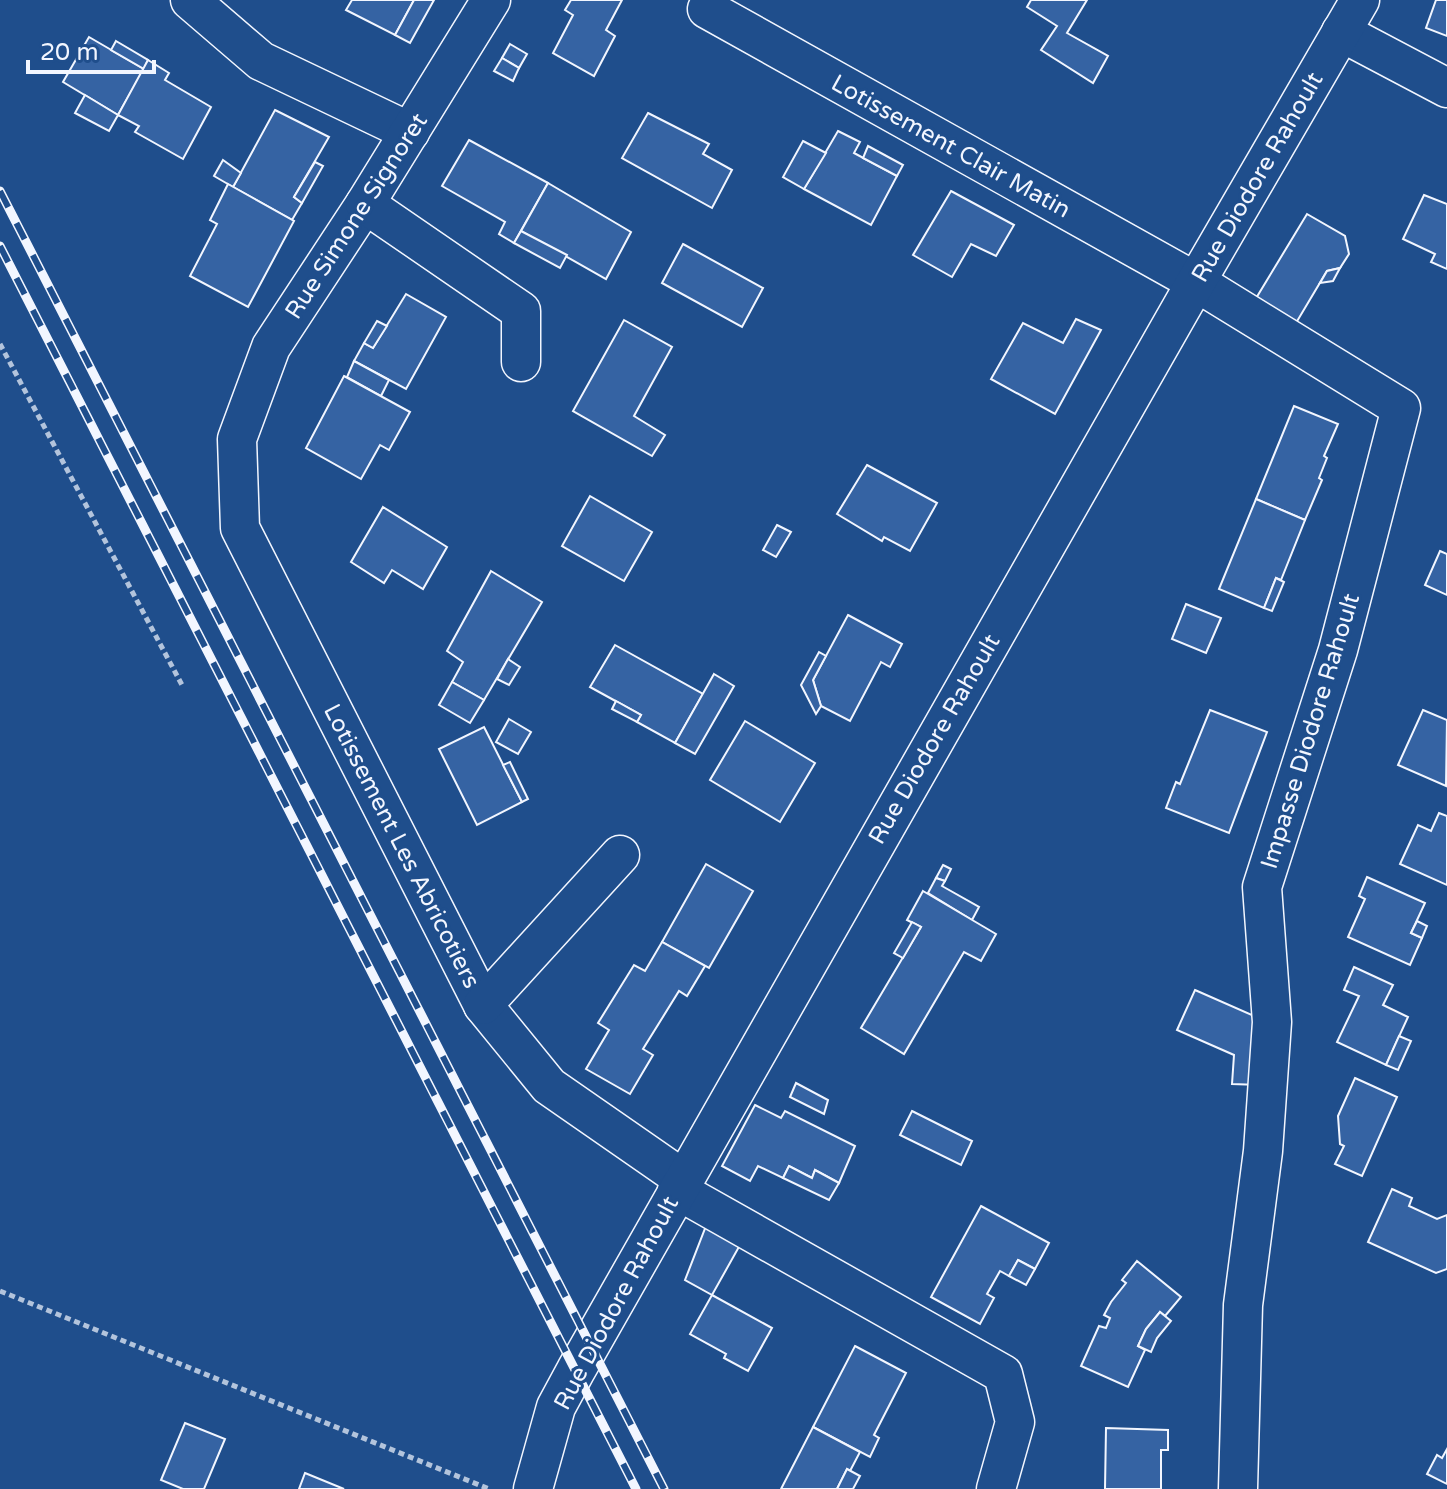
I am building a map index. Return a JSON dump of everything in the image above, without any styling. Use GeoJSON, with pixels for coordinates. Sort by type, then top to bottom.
{"type":"FeatureCollection","features":[{"type":"Feature","properties":{"kind":"street"},"geometry":{"type":"LineString","coordinates":[[190,0],[261,61],[410,132]]}},
{"type":"Feature","properties":{"kind":"street","name":"Rue Simone Signoret"},"geometry":{"type":"LineString","coordinates":[[237,439],[271,347],[365,204],[491,0]]}},
{"type":"Feature","properties":{"kind":"street","name":"Lotissement Clair Matin"},"geometry":{"type":"LineString","coordinates":[[707,9],[1196,282]]}},
{"type":"Feature","properties":{"kind":"street"},"geometry":{"type":"LineString","coordinates":[[1351,16],[1447,88]]}},
{"type":"Feature","properties":{"kind":"street","name":"Rue Diodore Rahoult"},"geometry":{"type":"LineString","coordinates":[[537,1487],[556,1407],[1196,282],[1351,16]]}},
{"type":"Feature","properties":{"kind":"street"},"geometry":{"type":"LineString","coordinates":[[365,204],[521,311],[521,362]]}},
{"type":"Feature","properties":{"kind":"street","name":"Impasse Diodore Rahoult"},"geometry":{"type":"LineString","coordinates":[[1196,282],[1401,408],[1338,650],[1262,887],[1272,1022],[1263,1151],[1243,1305],[1238,1489]]}},
{"type":"Feature","properties":{"kind":"street","name":"Lotissement Les Abricotiers"},"geometry":{"type":"LineString","coordinates":[[237,439],[240,528],[483,1005],[549,1086],[680,1185],[1003,1374],[1015,1422],[996,1489]]}},
{"type":"Feature","properties":{"kind":"street"},"geometry":{"type":"LineString","coordinates":[[483,1005],[620,855]]}},
{"type":"Feature","properties":{"kind":"path"},"geometry":{"type":"LineString","coordinates":[[0,344],[182,685]]}},
{"type":"Feature","properties":{"kind":"path"},"geometry":{"type":"LineString","coordinates":[[0,1291],[489,1489]]}},
{"type":"Feature","properties":{"kind":"building"},"geometry":{"type":"Polygon","coordinates":[[[352,0],[414,0],[395,35],[346,10],[352,0]]]}},
{"type":"Feature","properties":{"kind":"building"},"geometry":{"type":"Polygon","coordinates":[[[414,0],[434,0],[410,43],[395,35],[414,0]]]}},
{"type":"Feature","properties":{"kind":"building"},"geometry":{"type":"Polygon","coordinates":[[[571,0],[622,0],[606,30],[615,36],[594,76],[553,53],[573,15],[565,10],[571,0]]]}},
{"type":"Feature","properties":{"kind":"building"},"geometry":{"type":"Polygon","coordinates":[[[1031,0],[1087,0],[1067,33],[1108,56],[1093,83],[1041,50],[1057,26],[1027,7],[1031,0]]]}},
{"type":"Feature","properties":{"kind":"building"},"geometry":{"type":"Polygon","coordinates":[[[1436,0],[1447,0],[1447,36],[1426,28],[1436,0]]]}},
{"type":"Feature","properties":{"kind":"building"},"geometry":{"type":"Polygon","coordinates":[[[89,37],[144,69],[118,115],[63,82],[89,37]]]}},
{"type":"Feature","properties":{"kind":"building"},"geometry":{"type":"Polygon","coordinates":[[[116,41],[148,60],[144,69],[111,50],[116,41]]]}},
{"type":"Feature","properties":{"kind":"building"},"geometry":{"type":"Polygon","coordinates":[[[510,44],[527,54],[519,68],[502,58],[510,44]]]}},
{"type":"Feature","properties":{"kind":"building"},"geometry":{"type":"Polygon","coordinates":[[[502,58],[519,68],[513,81],[494,71],[502,58]]]}},
{"type":"Feature","properties":{"kind":"building"},"geometry":{"type":"Polygon","coordinates":[[[148,60],[169,73],[165,80],[211,107],[183,159],[135,132],[139,126],[118,115],[148,60]]]}},
{"type":"Feature","properties":{"kind":"building"},"geometry":{"type":"Polygon","coordinates":[[[85,95],[118,115],[109,131],[75,113],[85,95]]]}},
{"type":"Feature","properties":{"kind":"building"},"geometry":{"type":"Polygon","coordinates":[[[275,110],[329,137],[294,197],[302,203],[292,220],[233,187],[275,110]]]}},
{"type":"Feature","properties":{"kind":"building"},"geometry":{"type":"Polygon","coordinates":[[[648,113],[709,144],[703,154],[732,170],[712,208],[622,158],[648,113]]]}},
{"type":"Feature","properties":{"kind":"building"},"geometry":{"type":"Polygon","coordinates":[[[838,131],[860,142],[854,153],[897,176],[871,225],[804,189],[838,131]]]}},
{"type":"Feature","properties":{"kind":"building"},"geometry":{"type":"Polygon","coordinates":[[[469,140],[548,183],[514,243],[499,234],[505,222],[442,186],[469,140]]]}},
{"type":"Feature","properties":{"kind":"building"},"geometry":{"type":"Polygon","coordinates":[[[803,141],[826,153],[804,189],[783,177],[803,141]]]}},
{"type":"Feature","properties":{"kind":"building"},"geometry":{"type":"Polygon","coordinates":[[[868,146],[903,165],[897,176],[863,158],[868,146]]]}},
{"type":"Feature","properties":{"kind":"building"},"geometry":{"type":"Polygon","coordinates":[[[223,160],[241,173],[233,187],[214,176],[223,160]]]}},
{"type":"Feature","properties":{"kind":"building"},"geometry":{"type":"Polygon","coordinates":[[[315,162],[323,166],[302,203],[294,197],[315,162]]]}},
{"type":"Feature","properties":{"kind":"building"},"geometry":{"type":"Polygon","coordinates":[[[548,183],[631,232],[606,279],[521,231],[548,183]]]}},
{"type":"Feature","properties":{"kind":"building"},"geometry":{"type":"Polygon","coordinates":[[[228,184],[294,221],[248,307],[190,276],[217,224],[210,220],[228,184]]]}},
{"type":"Feature","properties":{"kind":"building"},"geometry":{"type":"Polygon","coordinates":[[[951,191],[1014,225],[996,256],[971,244],[952,277],[913,255],[951,191]]]}},
{"type":"Feature","properties":{"kind":"building"},"geometry":{"type":"Polygon","coordinates":[[[1424,195],[1447,204],[1447,269],[1431,262],[1435,254],[1403,239],[1424,195]]]}},
{"type":"Feature","properties":{"kind":"building"},"geometry":{"type":"Polygon","coordinates":[[[1307,214],[1345,236],[1349,254],[1340,268],[1327,271],[1296,323],[1255,300],[1307,214]]]}},
{"type":"Feature","properties":{"kind":"building"},"geometry":{"type":"Polygon","coordinates":[[[521,231],[567,255],[560,268],[514,243],[521,231]]]}},
{"type":"Feature","properties":{"kind":"building"},"geometry":{"type":"Polygon","coordinates":[[[683,244],[763,288],[742,327],[662,283],[683,244]]]}},
{"type":"Feature","properties":{"kind":"building"},"geometry":{"type":"Polygon","coordinates":[[[1340,268],[1333,281],[1320,283],[1327,271],[1340,268]]]}},
{"type":"Feature","properties":{"kind":"building"},"geometry":{"type":"Polygon","coordinates":[[[406,294],[446,317],[406,389],[354,361],[364,343],[373,348],[406,294]]]}},
{"type":"Feature","properties":{"kind":"building"},"geometry":{"type":"Polygon","coordinates":[[[1076,319],[1101,330],[1055,414],[991,379],[1023,323],[1063,343],[1076,319]]]}},
{"type":"Feature","properties":{"kind":"building"},"geometry":{"type":"Polygon","coordinates":[[[624,320],[672,347],[634,416],[665,435],[652,456],[573,411],[624,320]]]}},
{"type":"Feature","properties":{"kind":"building"},"geometry":{"type":"Polygon","coordinates":[[[377,321],[387,326],[373,348],[364,343],[377,321]]]}},
{"type":"Feature","properties":{"kind":"building"},"geometry":{"type":"Polygon","coordinates":[[[354,361],[389,380],[381,396],[347,377],[354,361]]]}},
{"type":"Feature","properties":{"kind":"building"},"geometry":{"type":"Polygon","coordinates":[[[344,376],[410,412],[389,450],[380,445],[361,479],[306,448],[344,376]]]}},
{"type":"Feature","properties":{"kind":"building"},"geometry":{"type":"Polygon","coordinates":[[[1294,406],[1338,424],[1324,456],[1327,458],[1319,478],[1322,480],[1305,520],[1256,499],[1294,406]]]}},
{"type":"Feature","properties":{"kind":"building"},"geometry":{"type":"Polygon","coordinates":[[[867,465],[937,503],[910,551],[884,537],[882,541],[837,514],[867,465]]]}},
{"type":"Feature","properties":{"kind":"building"},"geometry":{"type":"Polygon","coordinates":[[[590,496],[652,532],[624,581],[562,546],[590,496]]]}},
{"type":"Feature","properties":{"kind":"building"},"geometry":{"type":"Polygon","coordinates":[[[1256,499],[1305,520],[1281,580],[1276,578],[1264,608],[1219,589],[1256,499]]]}},
{"type":"Feature","properties":{"kind":"building"},"geometry":{"type":"Polygon","coordinates":[[[383,507],[447,547],[423,589],[392,570],[384,583],[351,562],[383,507]]]}},
{"type":"Feature","properties":{"kind":"building"},"geometry":{"type":"Polygon","coordinates":[[[777,525],[791,532],[776,557],[763,550],[777,525]]]}},
{"type":"Feature","properties":{"kind":"building"},"geometry":{"type":"Polygon","coordinates":[[[1440,551],[1447,554],[1447,595],[1425,585],[1440,551]]]}},
{"type":"Feature","properties":{"kind":"building"},"geometry":{"type":"Polygon","coordinates":[[[491,571],[542,602],[484,700],[452,682],[463,662],[447,651],[491,571]]]}},
{"type":"Feature","properties":{"kind":"building"},"geometry":{"type":"Polygon","coordinates":[[[1276,578],[1284,582],[1272,611],[1264,608],[1276,578]]]}},
{"type":"Feature","properties":{"kind":"building"},"geometry":{"type":"Polygon","coordinates":[[[1186,604],[1221,618],[1206,653],[1172,639],[1186,604]]]}},
{"type":"Feature","properties":{"kind":"building"},"geometry":{"type":"Polygon","coordinates":[[[848,615],[902,644],[890,667],[881,662],[850,721],[821,706],[813,680],[848,615]]]}},
{"type":"Feature","properties":{"kind":"building"},"geometry":{"type":"Polygon","coordinates":[[[615,645],[703,694],[675,743],[637,722],[641,715],[590,687],[615,645]]]}},
{"type":"Feature","properties":{"kind":"building"},"geometry":{"type":"Polygon","coordinates":[[[819,652],[826,656],[813,680],[821,706],[816,714],[801,685],[819,652]]]}},
{"type":"Feature","properties":{"kind":"building"},"geometry":{"type":"Polygon","coordinates":[[[508,659],[520,667],[509,685],[497,679],[508,659]]]}},
{"type":"Feature","properties":{"kind":"building"},"geometry":{"type":"Polygon","coordinates":[[[714,674],[734,686],[695,754],[675,743],[714,674]]]}},
{"type":"Feature","properties":{"kind":"building"},"geometry":{"type":"Polygon","coordinates":[[[452,682],[484,700],[470,723],[439,705],[452,682]]]}},
{"type":"Feature","properties":{"kind":"building"},"geometry":{"type":"Polygon","coordinates":[[[616,701],[641,715],[637,722],[612,709],[616,701]]]}},
{"type":"Feature","properties":{"kind":"building"},"geometry":{"type":"Polygon","coordinates":[[[1210,710],[1267,732],[1229,833],[1166,808],[1176,782],[1180,784],[1210,710]]]}},
{"type":"Feature","properties":{"kind":"building"},"geometry":{"type":"Polygon","coordinates":[[[1423,710],[1447,720],[1446,786],[1398,765],[1423,710]]]}},
{"type":"Feature","properties":{"kind":"building"},"geometry":{"type":"Polygon","coordinates":[[[509,719],[531,732],[518,754],[496,742],[509,719]]]}},
{"type":"Feature","properties":{"kind":"building"},"geometry":{"type":"Polygon","coordinates":[[[745,721],[815,763],[780,822],[710,780],[745,721]]]}},
{"type":"Feature","properties":{"kind":"building"},"geometry":{"type":"Polygon","coordinates":[[[484,727],[522,802],[477,825],[439,749],[484,727]]]}},
{"type":"Feature","properties":{"kind":"building"},"geometry":{"type":"Polygon","coordinates":[[[510,762],[528,799],[522,802],[503,765],[510,762]]]}},
{"type":"Feature","properties":{"kind":"building"},"geometry":{"type":"Polygon","coordinates":[[[1439,813],[1447,816],[1447,885],[1400,864],[1418,825],[1431,831],[1439,813]]]}},
{"type":"Feature","properties":{"kind":"building"},"geometry":{"type":"Polygon","coordinates":[[[706,864],[753,891],[709,968],[662,942],[706,864]]]}},
{"type":"Feature","properties":{"kind":"building"},"geometry":{"type":"Polygon","coordinates":[[[943,865],[951,869],[945,881],[936,878],[943,865]]]}},
{"type":"Feature","properties":{"kind":"building"},"geometry":{"type":"Polygon","coordinates":[[[1367,877],[1425,903],[1411,933],[1422,938],[1410,965],[1348,937],[1365,899],[1359,896],[1367,877]]]}},
{"type":"Feature","properties":{"kind":"building"},"geometry":{"type":"Polygon","coordinates":[[[936,878],[945,881],[942,886],[979,907],[972,920],[928,893],[936,878]]]}},
{"type":"Feature","properties":{"kind":"building"},"geometry":{"type":"Polygon","coordinates":[[[923,891],[996,934],[981,961],[964,952],[904,1054],[861,1028],[921,927],[907,920],[923,891]]]}},
{"type":"Feature","properties":{"kind":"building"},"geometry":{"type":"Polygon","coordinates":[[[1417,921],[1427,926],[1422,938],[1411,933],[1417,921]]]}},
{"type":"Feature","properties":{"kind":"building"},"geometry":{"type":"Polygon","coordinates":[[[912,922],[921,927],[903,958],[894,953],[912,922]]]}},
{"type":"Feature","properties":{"kind":"building"},"geometry":{"type":"Polygon","coordinates":[[[662,942],[705,966],[687,996],[679,991],[643,1049],[653,1055],[630,1094],[586,1069],[609,1030],[598,1023],[634,965],[645,971],[662,942]]]}},
{"type":"Feature","properties":{"kind":"building"},"geometry":{"type":"Polygon","coordinates":[[[1354,967],[1393,985],[1383,1005],[1408,1017],[1386,1065],[1337,1042],[1359,996],[1344,990],[1354,967]]]}},
{"type":"Feature","properties":{"kind":"building"},"geometry":{"type":"Polygon","coordinates":[[[1195,990],[1270,1023],[1260,1085],[1232,1084],[1234,1055],[1177,1030],[1195,990]]]}},
{"type":"Feature","properties":{"kind":"building"},"geometry":{"type":"Polygon","coordinates":[[[1399,1036],[1411,1041],[1398,1070],[1386,1065],[1399,1036]]]}},
{"type":"Feature","properties":{"kind":"building"},"geometry":{"type":"Polygon","coordinates":[[[1355,1078],[1397,1097],[1362,1176],[1335,1164],[1344,1146],[1340,1144],[1338,1116],[1355,1078]]]}},
{"type":"Feature","properties":{"kind":"building"},"geometry":{"type":"Polygon","coordinates":[[[796,1083],[828,1100],[824,1114],[790,1097],[796,1083]]]}},
{"type":"Feature","properties":{"kind":"building"},"geometry":{"type":"Polygon","coordinates":[[[755,1105],[781,1118],[785,1111],[855,1146],[839,1183],[815,1170],[812,1178],[789,1166],[783,1178],[758,1166],[750,1181],[722,1166],[755,1105]]]}},
{"type":"Feature","properties":{"kind":"building"},"geometry":{"type":"Polygon","coordinates":[[[912,1111],[972,1141],[961,1165],[900,1135],[912,1111]]]}},
{"type":"Feature","properties":{"kind":"building"},"geometry":{"type":"Polygon","coordinates":[[[789,1166],[812,1178],[815,1170],[839,1183],[829,1200],[783,1178],[789,1166]]]}},
{"type":"Feature","properties":{"kind":"building"},"geometry":{"type":"Polygon","coordinates":[[[1392,1189],[1412,1198],[1409,1206],[1437,1219],[1447,1215],[1447,1269],[1436,1273],[1368,1242],[1392,1189]]]}},
{"type":"Feature","properties":{"kind":"building"},"geometry":{"type":"Polygon","coordinates":[[[981,1206],[1049,1243],[1035,1269],[1018,1260],[1009,1276],[1000,1271],[987,1294],[994,1298],[980,1324],[931,1297],[981,1206]]]}},
{"type":"Feature","properties":{"kind":"building"},"geometry":{"type":"Polygon","coordinates":[[[706,1226],[740,1245],[712,1295],[685,1280],[706,1226]]]}},
{"type":"Feature","properties":{"kind":"building"},"geometry":{"type":"Polygon","coordinates":[[[1018,1260],[1035,1269],[1026,1285],[1009,1276],[1018,1260]]]}},
{"type":"Feature","properties":{"kind":"building"},"geometry":{"type":"Polygon","coordinates":[[[1137,1261],[1181,1297],[1165,1316],[1160,1312],[1146,1329],[1138,1346],[1145,1350],[1128,1387],[1081,1366],[1099,1326],[1106,1328],[1110,1318],[1104,1315],[1126,1283],[1122,1280],[1137,1261]]]}},
{"type":"Feature","properties":{"kind":"building"},"geometry":{"type":"Polygon","coordinates":[[[712,1295],[772,1328],[748,1371],[724,1358],[726,1354],[690,1334],[712,1295]]]}},
{"type":"Feature","properties":{"kind":"building"},"geometry":{"type":"Polygon","coordinates":[[[1160,1312],[1171,1321],[1157,1338],[1151,1352],[1138,1346],[1146,1329],[1160,1312]]]}},
{"type":"Feature","properties":{"kind":"building"},"geometry":{"type":"Polygon","coordinates":[[[855,1346],[906,1373],[874,1435],[879,1438],[870,1457],[813,1427],[855,1346]]]}},
{"type":"Feature","properties":{"kind":"building"},"geometry":{"type":"Polygon","coordinates":[[[185,1423],[225,1439],[204,1489],[183,1489],[161,1480],[185,1423]]]}},
{"type":"Feature","properties":{"kind":"building"},"geometry":{"type":"Polygon","coordinates":[[[813,1427],[860,1452],[837,1489],[781,1489],[813,1427]]]}},
{"type":"Feature","properties":{"kind":"building"},"geometry":{"type":"Polygon","coordinates":[[[1106,1428],[1168,1430],[1168,1450],[1161,1450],[1161,1489],[1105,1489],[1106,1428]]]}},
{"type":"Feature","properties":{"kind":"building"},"geometry":{"type":"Polygon","coordinates":[[[1447,1449],[1447,1484],[1427,1474],[1437,1455],[1442,1458],[1447,1449]]]}},
{"type":"Feature","properties":{"kind":"building"},"geometry":{"type":"Polygon","coordinates":[[[847,1469],[860,1476],[853,1489],[837,1489],[847,1469]]]}},
{"type":"Feature","properties":{"kind":"building"},"geometry":{"type":"Polygon","coordinates":[[[305,1473],[344,1489],[299,1489],[305,1473]]]}},
{"type":"Feature","properties":{"kind":"railway"},"geometry":{"type":"LineString","coordinates":[[0,191],[664,1489]]}},
{"type":"Feature","properties":{"kind":"railway"},"geometry":{"type":"LineString","coordinates":[[0,246],[636,1489]]}}]}
